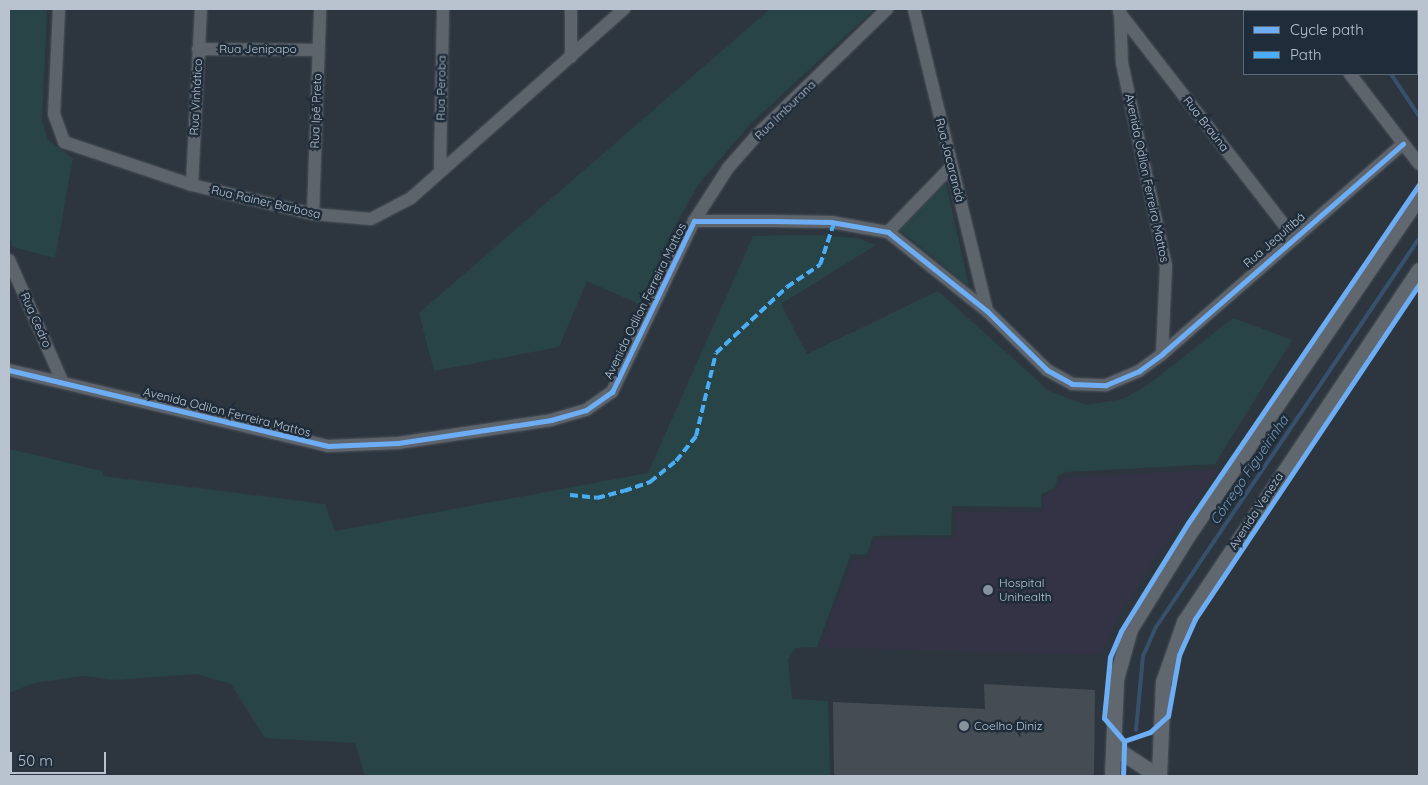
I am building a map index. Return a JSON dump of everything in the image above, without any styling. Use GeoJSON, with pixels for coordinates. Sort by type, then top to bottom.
{"type":"FeatureCollection","features":[{"type":"Feature","properties":{"kind":"main road"},"geometry":{"type":"LineString","coordinates":[[1112,776],[1115,748],[1116,679],[1121,653],[1138,614],[1419,196]]}},
{"type":"Feature","properties":{"kind":"main road","name":"Avenida Veneza"},"geometry":{"type":"LineString","coordinates":[[1158,776],[1163,682],[1184,622],[1419,270]]}},
{"type":"Feature","properties":{"kind":"main road"},"geometry":{"type":"LineString","coordinates":[[1115,748],[1158,776]]}},
{"type":"Feature","properties":{"kind":"street","name":"Rua Rainer Barbosa"},"geometry":{"type":"LineString","coordinates":[[58,9],[54,114],[64,142],[192,185],[313,214],[371,218],[387,214],[411,198],[440,168],[571,57],[624,9]]}},
{"type":"Feature","properties":{"kind":"street","name":"Rua Vinhático"},"geometry":{"type":"LineString","coordinates":[[192,185],[201,9]]}},
{"type":"Feature","properties":{"kind":"street","name":"Rua Ipê Preto"},"geometry":{"type":"LineString","coordinates":[[313,214],[320,9]]}},
{"type":"Feature","properties":{"kind":"street","name":"Rua Peroba"},"geometry":{"type":"LineString","coordinates":[[440,168],[443,9]]}},
{"type":"Feature","properties":{"kind":"street"},"geometry":{"type":"LineString","coordinates":[[571,9],[571,57]]}},
{"type":"Feature","properties":{"kind":"street","name":"Rua Imburana"},"geometry":{"type":"LineString","coordinates":[[694,221],[728,168],[757,135],[887,9]]}},
{"type":"Feature","properties":{"kind":"street","name":"Rua Jacarandá"},"geometry":{"type":"LineString","coordinates":[[914,9],[987,311]]}},
{"type":"Feature","properties":{"kind":"street","name":"Avenida Odilon Ferreira Mattos"},"geometry":{"type":"LineString","coordinates":[[9,370],[62,381],[328,446],[398,443],[551,420],[586,410],[612,392],[694,221],[831,222],[888,232],[987,311],[1040,365],[1072,384],[1106,385],[1121,380],[1162,354],[1166,266],[1122,63],[1120,10]]}},
{"type":"Feature","properties":{"kind":"street","name":"Rua Braúna"},"geometry":{"type":"LineString","coordinates":[[1120,10],[1293,236]]}},
{"type":"Feature","properties":{"kind":"street","name":"Rua Jenipapo"},"geometry":{"type":"LineString","coordinates":[[198,49],[318,50]]}},
{"type":"Feature","properties":{"kind":"street"},"geometry":{"type":"LineString","coordinates":[[1351,75],[1419,164]]}},
{"type":"Feature","properties":{"kind":"street","name":"Rua Jequitibá"},"geometry":{"type":"LineString","coordinates":[[1162,354],[1293,236],[1403,144]]}},
{"type":"Feature","properties":{"kind":"street"},"geometry":{"type":"LineString","coordinates":[[888,232],[952,166]]}},
{"type":"Feature","properties":{"kind":"street","name":"Rua Cedro"},"geometry":{"type":"LineString","coordinates":[[9,260],[62,381]]}},
{"type":"Feature","properties":{"kind":"shaded area","name":"Hospital Unihealth"},"geometry":{"type":"Polygon","coordinates":[[[1219,469],[1152,562],[1117,618],[1101,655],[819,647],[854,559],[870,559],[875,540],[955,538],[956,512],[1044,511],[1044,497],[1058,489],[1064,478],[1219,469]]]}},
{"type":"Feature","properties":{"kind":"green space"},"geometry":{"type":"Polygon","coordinates":[[[9,9],[47,9],[42,121],[48,140],[73,158],[55,258],[13,247],[9,237],[9,9]]]}},
{"type":"Feature","properties":{"kind":"green space"},"geometry":{"type":"Polygon","coordinates":[[[770,9],[875,9],[751,123],[698,185],[672,231],[641,305],[587,281],[559,347],[434,371],[419,313],[770,9]]]}},
{"type":"Feature","properties":{"kind":"green space"},"geometry":{"type":"Polygon","coordinates":[[[946,183],[969,287],[900,230],[946,183]]]}},
{"type":"Feature","properties":{"kind":"green space"},"geometry":{"type":"Polygon","coordinates":[[[813,235],[857,238],[876,245],[781,304],[807,354],[938,291],[1049,391],[1086,405],[1123,399],[1149,384],[1233,318],[1292,340],[1215,464],[1066,472],[1058,476],[1055,488],[1041,494],[1041,507],[952,506],[951,535],[873,536],[867,555],[851,554],[817,647],[796,648],[788,659],[792,699],[828,701],[830,776],[365,776],[355,743],[265,738],[231,684],[196,674],[116,680],[84,676],[34,683],[9,693],[9,449],[103,471],[103,476],[325,504],[335,531],[648,473],[753,236],[813,235]]]}},
{"type":"Feature","properties":{"kind":"building","name":"Coelho Diniz"},"geometry":{"type":"Polygon","coordinates":[[[984,684],[1095,690],[1094,776],[834,776],[833,702],[985,709],[984,684]]]}},
{"type":"Feature","properties":{"kind":"waterway"},"geometry":{"type":"LineString","coordinates":[[1392,75],[1419,116]]}},
{"type":"Feature","properties":{"kind":"waterway","name":"Córrego Figueirinha"},"geometry":{"type":"LineString","coordinates":[[1136,730],[1143,656],[1156,627],[1419,238]]}},
{"type":"Feature","properties":{"kind":"marked path"},"geometry":{"type":"LineString","coordinates":[[570,495],[597,498],[624,491],[650,482],[676,461],[696,436],[716,353],[787,287],[820,265],[834,223]]}},
{"type":"Feature","properties":{"kind":"cycle path"},"geometry":{"type":"LineString","coordinates":[[9,370],[328,446],[398,443],[551,420],[586,410],[612,392],[694,221],[773,221],[831,222],[888,232],[987,311],[1047,370],[1072,384],[1106,385],[1139,371],[1162,354],[1403,144]]}},
{"type":"Feature","properties":{"kind":"cycle path"},"geometry":{"type":"LineString","coordinates":[[1123,776],[1124,741],[1104,718],[1110,657],[1121,631],[1188,523],[1419,184]]}},
{"type":"Feature","properties":{"kind":"cycle path"},"geometry":{"type":"LineString","coordinates":[[1124,741],[1150,732],[1168,716],[1179,655],[1195,619],[1419,285]]}},
{"type":"Feature","properties":{"kind":"place","name":"Hospital Unihealth"},"geometry":{"type":"Point","coordinates":[988,590]}},
{"type":"Feature","properties":{"kind":"place","name":"Coelho Diniz"},"geometry":{"type":"Point","coordinates":[964,726]}}]}
